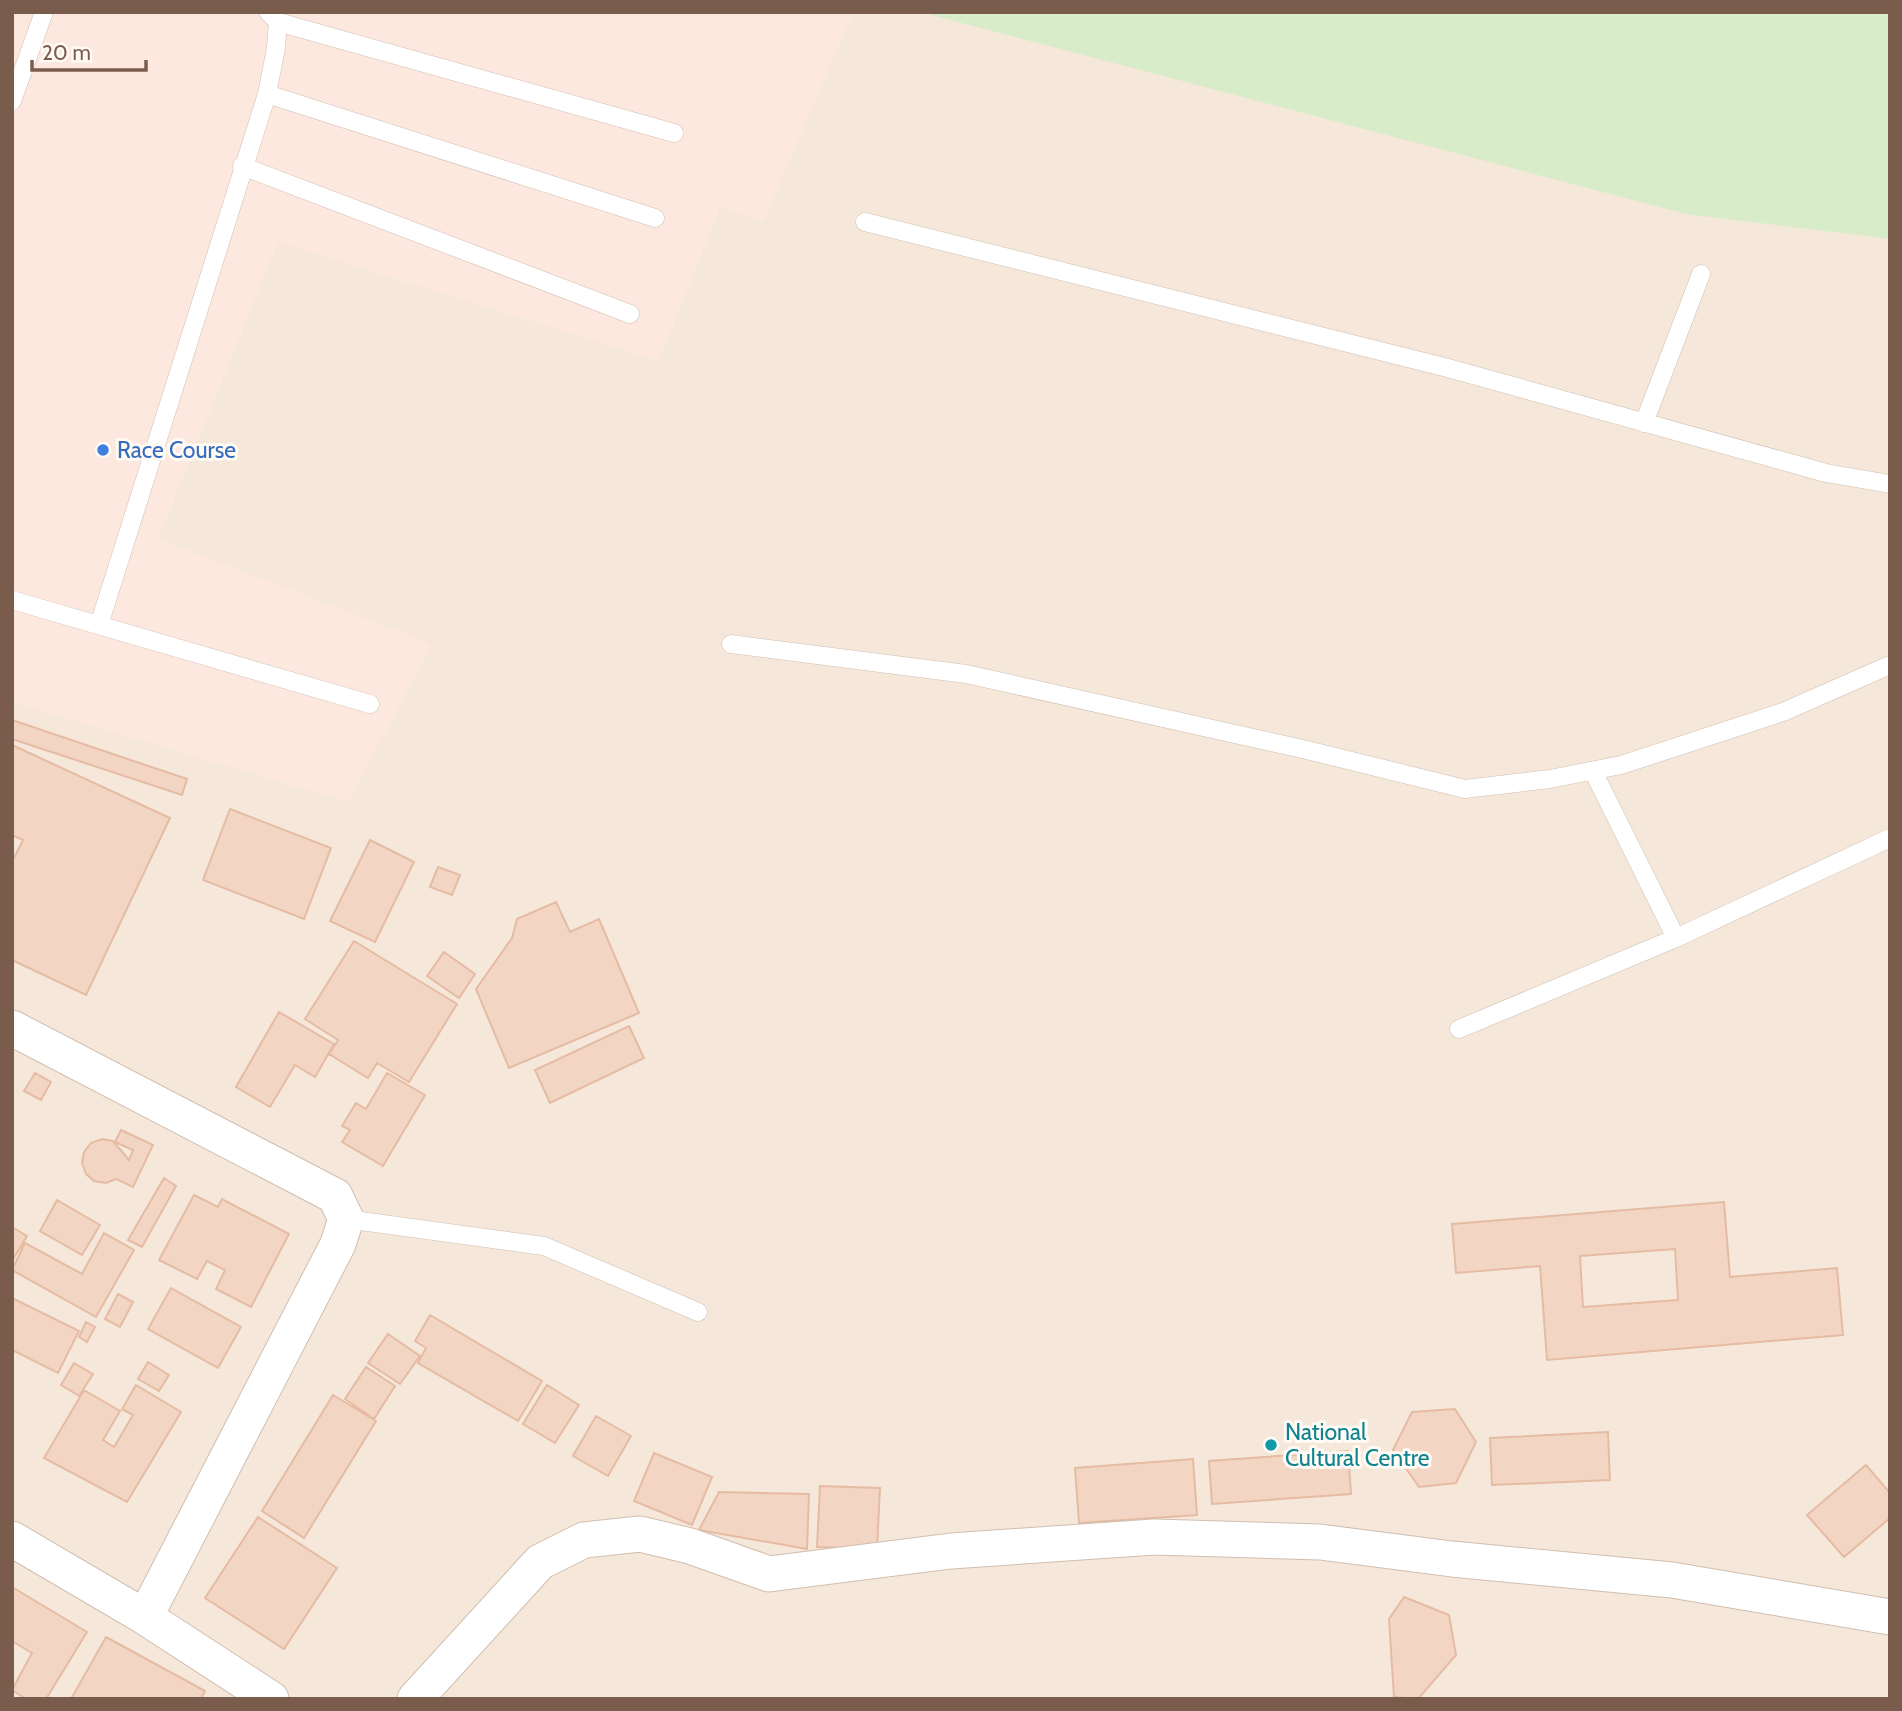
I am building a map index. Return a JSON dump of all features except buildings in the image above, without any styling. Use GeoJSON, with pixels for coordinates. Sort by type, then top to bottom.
{"type":"FeatureCollection","features":[{"type":"Feature","properties":{"kind":"street"},"geometry":{"type":"LineString","coordinates":[[12,1028],[335,1196],[346,1219],[338,1244],[145,1618]]}},
{"type":"Feature","properties":{"kind":"street"},"geometry":{"type":"LineString","coordinates":[[415,1699],[540,1562],[584,1540],[640,1534],[690,1546],[769,1574],[951,1551],[1154,1536],[1320,1542],[1452,1559],[1672,1580],[1890,1616]]}},
{"type":"Feature","properties":{"kind":"street"},"geometry":{"type":"LineString","coordinates":[[12,1539],[145,1618],[271,1699]]}},
{"type":"Feature","properties":{"kind":"lane"},"geometry":{"type":"LineString","coordinates":[[12,101],[44,12]]}},
{"type":"Feature","properties":{"kind":"lane"},"geometry":{"type":"LineString","coordinates":[[99,625],[242,166],[267,94],[276,48],[273,17],[674,133]]}},
{"type":"Feature","properties":{"kind":"lane"},"geometry":{"type":"LineString","coordinates":[[267,94],[655,218]]}},
{"type":"Feature","properties":{"kind":"lane"},"geometry":{"type":"LineString","coordinates":[[242,166],[630,314]]}},
{"type":"Feature","properties":{"kind":"lane"},"geometry":{"type":"LineString","coordinates":[[865,222],[1448,368],[1826,473],[1890,484]]}},
{"type":"Feature","properties":{"kind":"lane"},"geometry":{"type":"LineString","coordinates":[[1644,423],[1702,274]]}},
{"type":"Feature","properties":{"kind":"lane"},"geometry":{"type":"LineString","coordinates":[[12,600],[370,704]]}},
{"type":"Feature","properties":{"kind":"lane"},"geometry":{"type":"LineString","coordinates":[[731,644],[966,674],[1293,747],[1465,789],[1550,779],[1621,765],[1783,712],[1890,665]]}},
{"type":"Feature","properties":{"kind":"lane"},"geometry":{"type":"LineString","coordinates":[[1593,771],[1676,938]]}},
{"type":"Feature","properties":{"kind":"lane"},"geometry":{"type":"LineString","coordinates":[[1459,1028],[1676,938],[1890,838]]}},
{"type":"Feature","properties":{"kind":"lane"},"geometry":{"type":"LineString","coordinates":[[346,1219],[544,1247],[698,1312]]}},
{"type":"Feature","properties":{"kind":"shaded area"},"geometry":{"type":"Polygon","coordinates":[[[12,12],[1890,12],[1890,1699],[12,1699],[12,12]]]}},
{"type":"Feature","properties":{"kind":"shaded area","name":"Race Course"},"geometry":{"type":"Polygon","coordinates":[[[12,12],[853,12],[763,222],[720,207],[659,361],[278,242],[158,539],[432,644],[348,802],[12,702],[12,12]]]}},
{"type":"Feature","properties":{"kind":"green space"},"geometry":{"type":"Polygon","coordinates":[[[920,12],[1890,12],[1890,239],[1686,214],[920,12]]]}},
{"type":"Feature","properties":{"kind":"place","name":"Race Course"},"geometry":{"type":"Point","coordinates":[103,450]}},
{"type":"Feature","properties":{"kind":"place","name":"National Cultural Centre"},"geometry":{"type":"Point","coordinates":[1271,1445]}}]}
